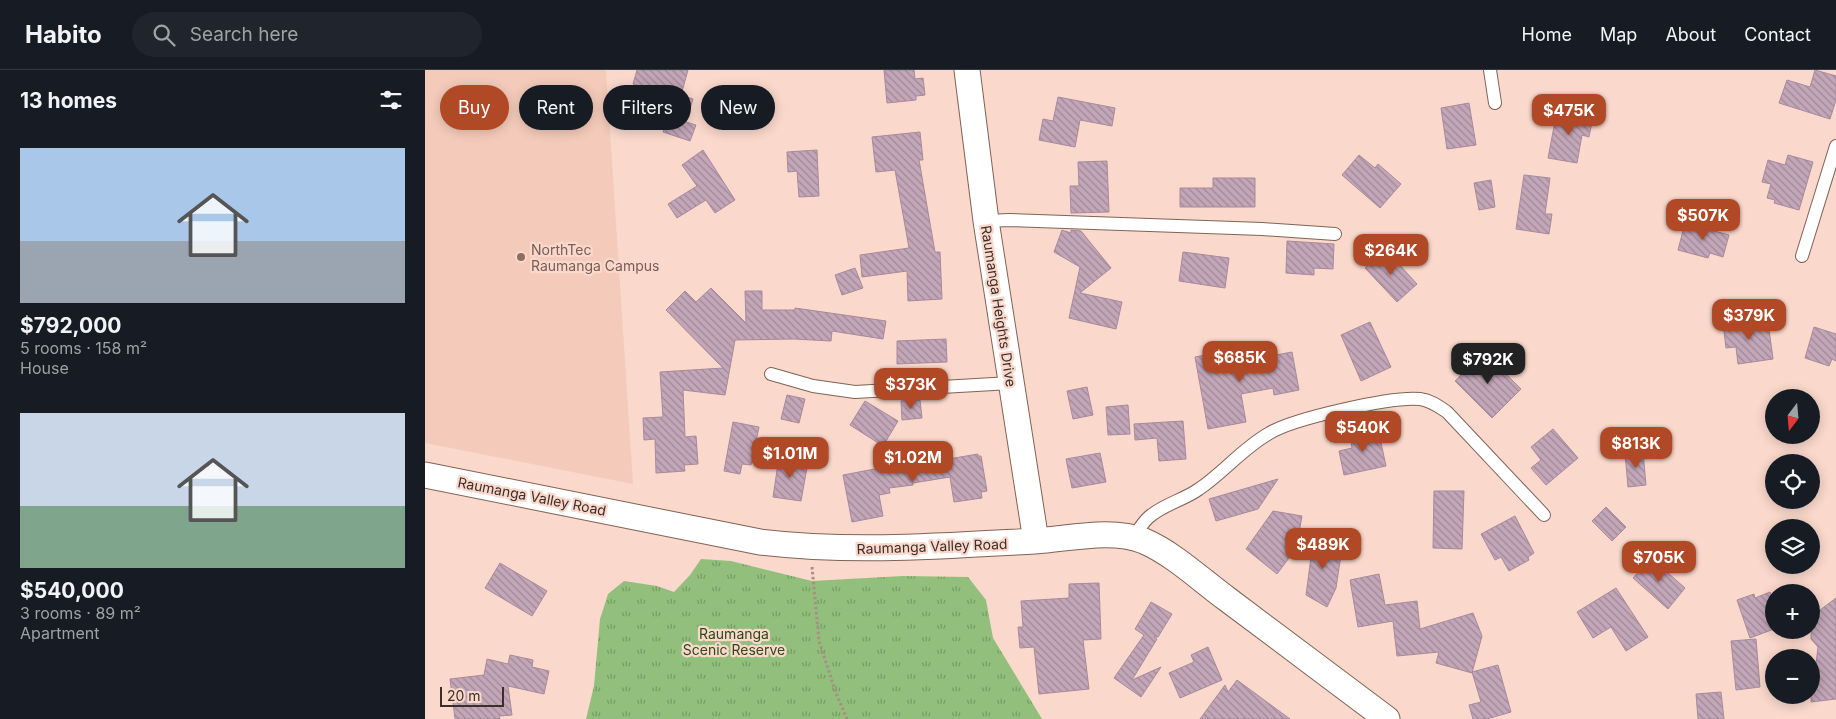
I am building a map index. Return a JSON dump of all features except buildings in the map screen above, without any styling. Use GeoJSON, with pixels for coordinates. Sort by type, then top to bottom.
{"type":"FeatureCollection","features":[{"type":"Feature","properties":{"kind":"street","name":"Raumanga Heights Drive"},"geometry":{"type":"LineString","coordinates":[[967,70],[986,222],[1036,541]]}},
{"type":"Feature","properties":{"kind":"street","name":"Raumanga Valley Road"},"geometry":{"type":"LineString","coordinates":[[425,475],[760,542],[810,548],[847,549],[1036,541],[1112,535],[1133,538],[1144,541],[1180,564],[1387,719]]}},
{"type":"Feature","properties":{"kind":"lane"},"geometry":{"type":"LineString","coordinates":[[1490,70],[1495,103]]}},
{"type":"Feature","properties":{"kind":"lane"},"geometry":{"type":"LineString","coordinates":[[1802,256],[1836,146]]}},
{"type":"Feature","properties":{"kind":"lane"},"geometry":{"type":"LineString","coordinates":[[986,222],[1009,220],[1262,229],[1335,234]]}},
{"type":"Feature","properties":{"kind":"lane"},"geometry":{"type":"LineString","coordinates":[[771,374],[813,386],[855,392],[1011,382]]}},
{"type":"Feature","properties":{"kind":"lane"},"geometry":{"type":"LineString","coordinates":[[1133,538],[1148,517],[1203,486],[1269,433],[1296,422],[1366,405],[1408,398],[1422,399],[1434,403],[1447,412],[1544,515]]}},
{"type":"Feature","properties":{"kind":"path"},"geometry":{"type":"LineString","coordinates":[[810,548],[819,641],[836,693],[847,719]]}},
{"type":"Feature","properties":{"kind":"shaded area","name":"NorthTec Raumanga Campus"},"geometry":{"type":"Polygon","coordinates":[[[425,70],[606,70],[607,85],[603,85],[603,130],[610,130],[633,484],[425,443],[425,70]]]}},
{"type":"Feature","properties":{"kind":"green space","name":"Raumanga Scenic Reserve"},"geometry":{"type":"Polygon","coordinates":[[[701,559],[731,561],[812,581],[903,576],[968,577],[986,600],[993,638],[1042,719],[586,719],[594,686],[600,619],[608,594],[624,581],[657,586],[674,592],[690,575],[701,559]]]}},
{"type":"Feature","properties":{"kind":"place","name":"NorthTec Raumanga Campus"},"geometry":{"type":"Point","coordinates":[521,257]}}]}
